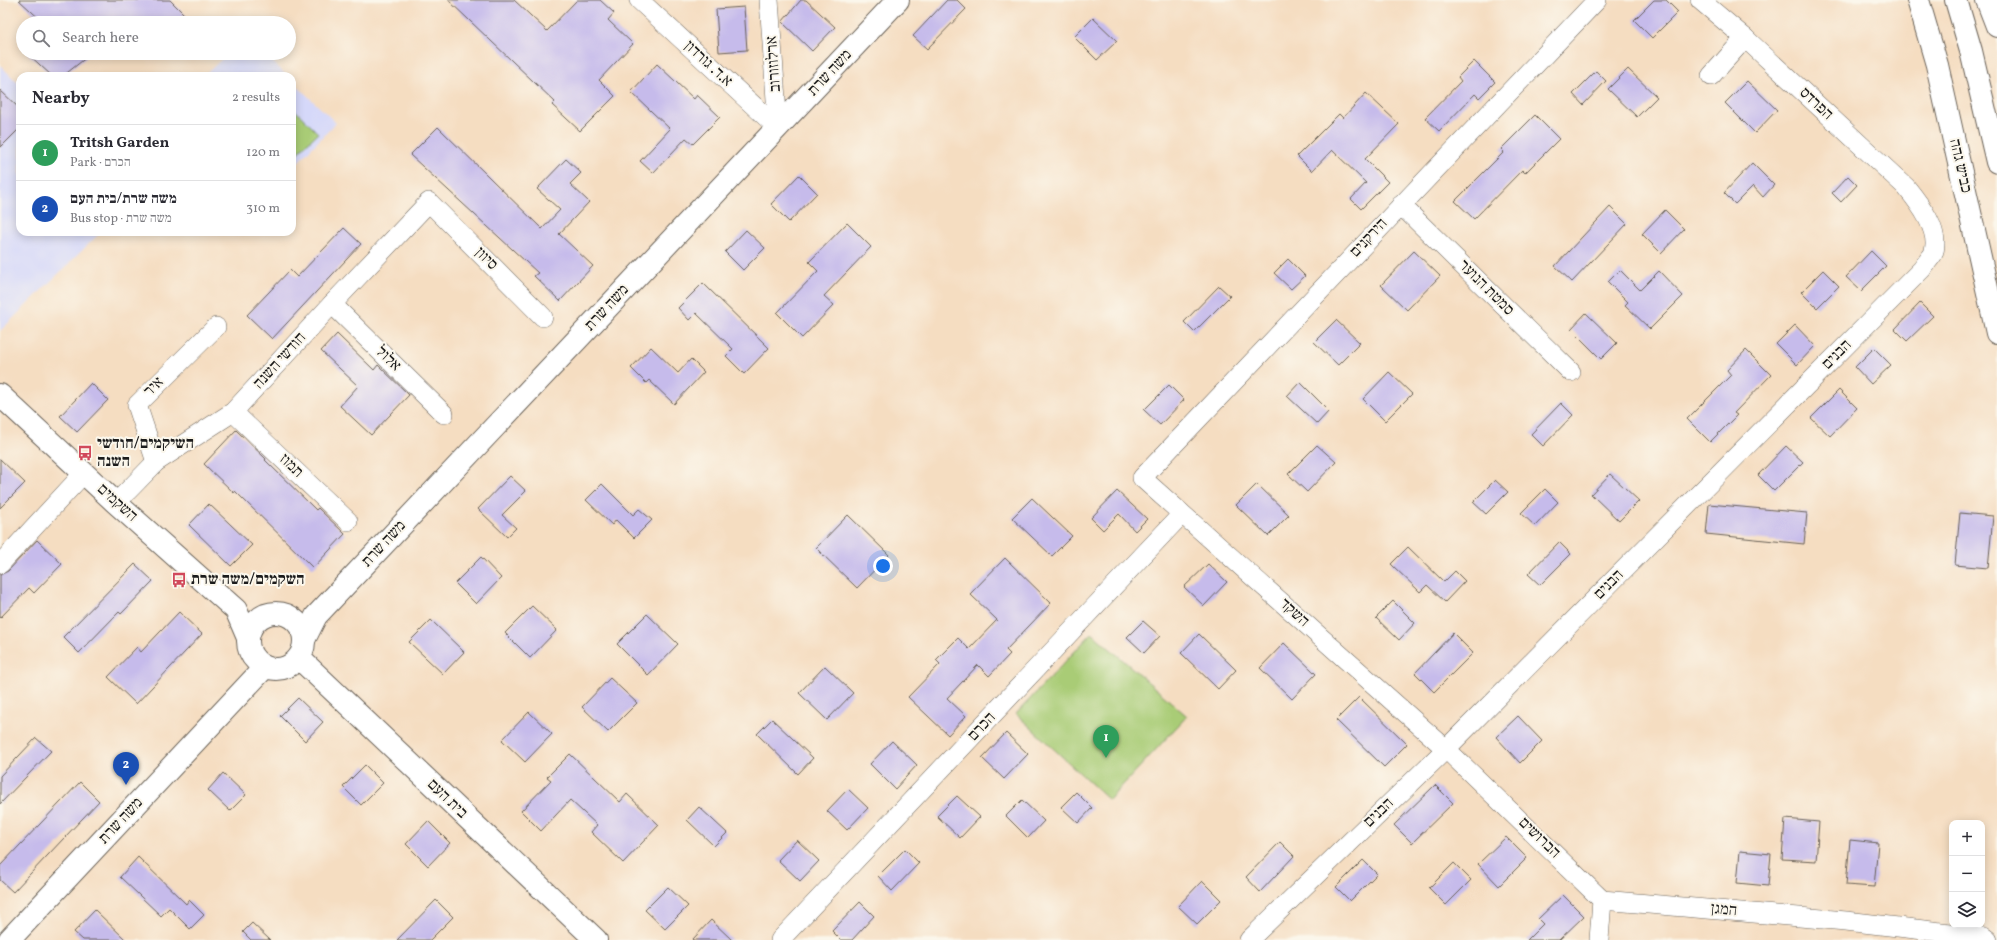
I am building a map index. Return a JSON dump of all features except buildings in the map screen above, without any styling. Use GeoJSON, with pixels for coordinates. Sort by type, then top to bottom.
{"type":"FeatureCollection","features":[{"type":"Feature","properties":{"kind":"main road","name":"משה שרת"},"geometry":{"type":"LineString","coordinates":[[302,649],[316,616],[898,0]]}},
{"type":"Feature","properties":{"kind":"main road","name":"כביש גהה"},"geometry":{"type":"LineString","coordinates":[[1918,0],[1937,65],[1997,333]]}},
{"type":"Feature","properties":{"kind":"main road"},"geometry":{"type":"LineString","coordinates":[[1956,0],[1971,52],[1997,162]]}},
{"type":"Feature","properties":{"kind":"main road"},"geometry":{"type":"LineString","coordinates":[[1987,0],[1997,26]]}},
{"type":"Feature","properties":{"kind":"main road","name":"השקמים"},"geometry":{"type":"LineString","coordinates":[[0,395],[116,503],[236,610],[248,638]]}},
{"type":"Feature","properties":{"kind":"main road"},"geometry":{"type":"LineString","coordinates":[[236,610],[254,613],[316,616]]}},
{"type":"Feature","properties":{"kind":"main road"},"geometry":{"type":"LineString","coordinates":[[282,615],[300,627],[302,649],[292,664],[284,668],[274,670],[265,667],[252,655],[248,647],[248,638],[251,629],[257,621],[264,616],[282,615]]}},
{"type":"Feature","properties":{"kind":"main road","name":"בית העם"},"geometry":{"type":"LineString","coordinates":[[302,649],[596,940]]}},
{"type":"Feature","properties":{"kind":"main road","name":"משה שרת"},"geometry":{"type":"LineString","coordinates":[[9,940],[265,667]]}},
{"type":"Feature","properties":{"kind":"street","name":"א.ד. גורדון"},"geometry":{"type":"LineString","coordinates":[[639,0],[778,128]]}},
{"type":"Feature","properties":{"kind":"street","name":"ארלוזורוב"},"geometry":{"type":"LineString","coordinates":[[770,0],[778,128]]}},
{"type":"Feature","properties":{"kind":"street","name":"הירקנים"},"geometry":{"type":"LineString","coordinates":[[1142,478],[1597,0]]}},
{"type":"Feature","properties":{"kind":"street","name":"הפרדס"},"geometry":{"type":"LineString","coordinates":[[1700,0],[1745,38],[1906,187],[1926,213]]}},
{"type":"Feature","properties":{"kind":"street"},"geometry":{"type":"LineString","coordinates":[[1711,76],[1745,38]]}},
{"type":"Feature","properties":{"kind":"street","name":"חודשי השנה"},"geometry":{"type":"LineString","coordinates":[[116,503],[156,462],[234,412],[332,304],[429,202]]}},
{"type":"Feature","properties":{"kind":"street","name":"סיוון"},"geometry":{"type":"LineString","coordinates":[[429,202],[543,317]]}},
{"type":"Feature","properties":{"kind":"street","name":"סמטת הנוער"},"geometry":{"type":"LineString","coordinates":[[1401,205],[1571,372]]}},
{"type":"Feature","properties":{"kind":"street","name":"הבנים"},"geometry":{"type":"LineString","coordinates":[[1249,940],[1446,748],[1922,269],[1933,253],[1934,234],[1926,213]]}},
{"type":"Feature","properties":{"kind":"street","name":"אלול"},"geometry":{"type":"LineString","coordinates":[[332,304],[444,414]]}},
{"type":"Feature","properties":{"kind":"street","name":"איר"},"geometry":{"type":"LineString","coordinates":[[156,462],[137,405],[216,327]]}},
{"type":"Feature","properties":{"kind":"street","name":"תמוז"},"geometry":{"type":"LineString","coordinates":[[234,412],[348,521]]}},
{"type":"Feature","properties":{"kind":"street"},"geometry":{"type":"LineString","coordinates":[[0,564],[84,473]]}},
{"type":"Feature","properties":{"kind":"street","name":"השקד"},"geometry":{"type":"LineString","coordinates":[[1142,478],[1446,748]]}},
{"type":"Feature","properties":{"kind":"street","name":"הכרם"},"geometry":{"type":"LineString","coordinates":[[780,940],[1182,514]]}},
{"type":"Feature","properties":{"kind":"street","name":"הברושים"},"geometry":{"type":"LineString","coordinates":[[1446,748],[1602,900]]}},
{"type":"Feature","properties":{"kind":"street"},"geometry":{"type":"LineString","coordinates":[[1599,940],[1602,900]]}},
{"type":"Feature","properties":{"kind":"street","name":"המגן"},"geometry":{"type":"LineString","coordinates":[[1602,900],[1846,921],[1984,937],[1988,940]]}},
{"type":"Feature","properties":{"kind":"shaded area"},"geometry":{"type":"Polygon","coordinates":[[[221,60],[271,60],[283,72],[208,72],[221,60]]]}},
{"type":"Feature","properties":{"kind":"shaded area"},"geometry":{"type":"Polygon","coordinates":[[[0,65],[16,81],[16,236],[97,236],[0,331],[0,65]]]}},
{"type":"Feature","properties":{"kind":"shaded area"},"geometry":{"type":"Polygon","coordinates":[[[296,85],[336,123],[296,164],[296,85]]]}},
{"type":"Feature","properties":{"kind":"green space"},"geometry":{"type":"Polygon","coordinates":[[[296,111],[318,133],[296,154],[296,111]]]}},
{"type":"Feature","properties":{"kind":"green space"},"geometry":{"type":"Polygon","coordinates":[[[1092,633],[1187,716],[1109,800],[1016,714],[1092,633]]]}},
{"type":"Feature","properties":{"kind":"place","name":"השיקמים/חודשי השנה"},"geometry":{"type":"Point","coordinates":[85,453]}},
{"type":"Feature","properties":{"kind":"place","name":"השקמים/משה שרת"},"geometry":{"type":"Point","coordinates":[179,580]}},
{"type":"Feature","properties":{"kind":"place","name":"Tritsh Garden"},"geometry":{"type":"Point","coordinates":[1106,758]}},
{"type":"Feature","properties":{"kind":"place","name":"משה שרת/בית העם"},"geometry":{"type":"Point","coordinates":[126,785]}}]}
